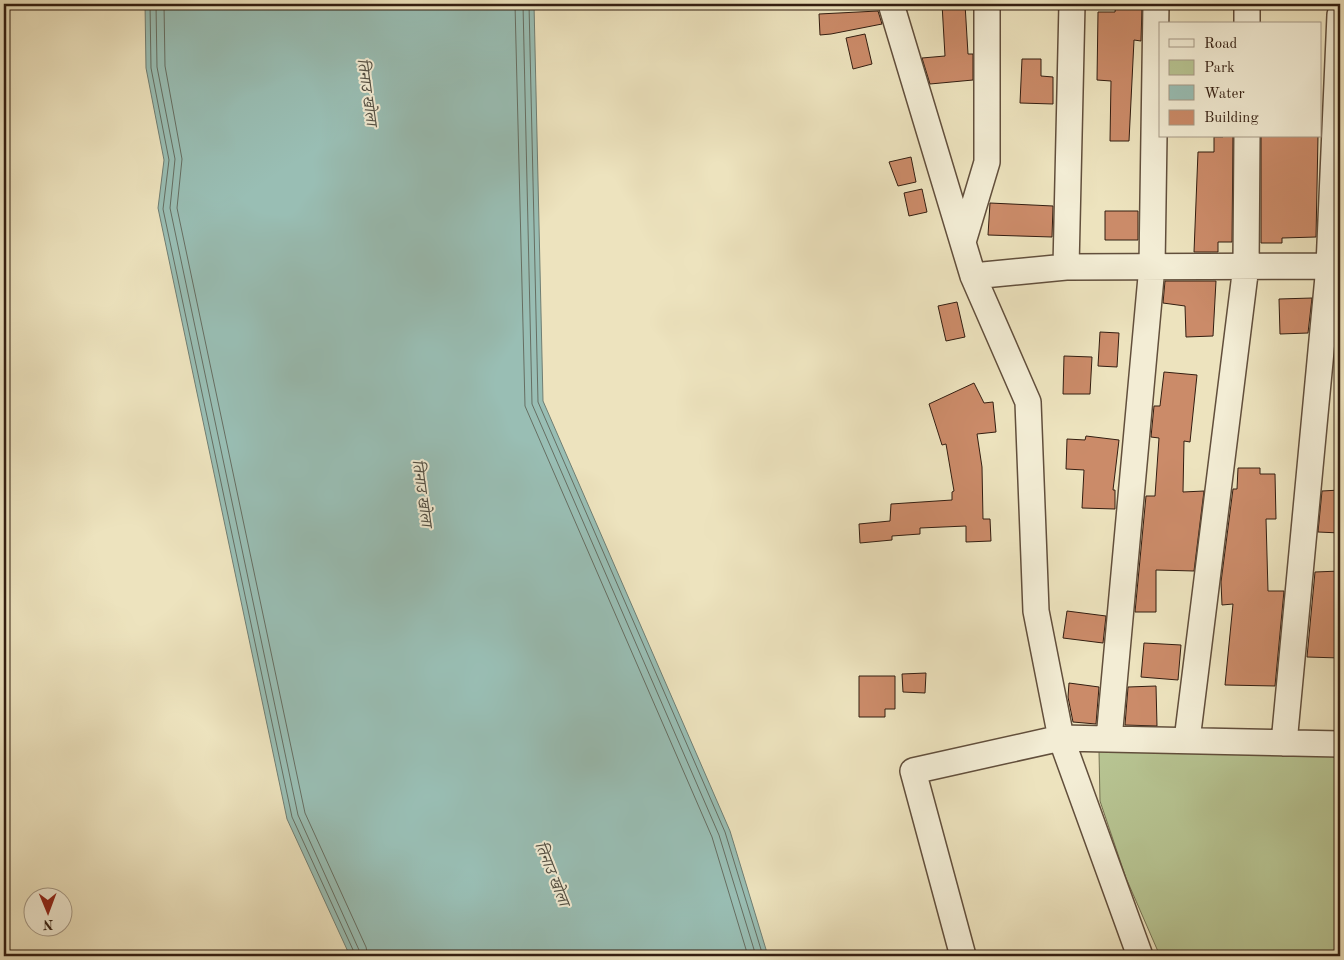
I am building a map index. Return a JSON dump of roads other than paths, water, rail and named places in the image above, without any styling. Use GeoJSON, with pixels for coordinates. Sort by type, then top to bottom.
{"type":"FeatureCollection","features":[{"type":"Feature","properties":{"kind":"street"},"geometry":{"type":"LineString","coordinates":[[891,4],[973,276],[1028,402],[1036,611],[1061,738],[1140,956]]}},
{"type":"Feature","properties":{"kind":"street"},"geometry":{"type":"LineString","coordinates":[[963,242],[986,162],[987,4]]}},
{"type":"Feature","properties":{"kind":"street"},"geometry":{"type":"LineString","coordinates":[[1066,267],[1072,4]]}},
{"type":"Feature","properties":{"kind":"street"},"geometry":{"type":"LineString","coordinates":[[1109,739],[1152,266],[1156,4]]}},
{"type":"Feature","properties":{"kind":"street"},"geometry":{"type":"LineString","coordinates":[[1247,22],[1248,4]]}},
{"type":"Feature","properties":{"kind":"street"},"geometry":{"type":"LineString","coordinates":[[1284,742],[1335,266],[1340,15]]}},
{"type":"Feature","properties":{"kind":"street"},"geometry":{"type":"LineString","coordinates":[[1187,740],[1246,266],[1247,138]]}},
{"type":"Feature","properties":{"kind":"street"},"geometry":{"type":"LineString","coordinates":[[973,276],[1066,267],[1335,266]]}},
{"type":"Feature","properties":{"kind":"street"},"geometry":{"type":"LineString","coordinates":[[963,956],[914,771],[1061,738],[1340,744]]}},
{"type":"Feature","properties":{"kind":"water","name":"तिनाउ खोला"},"geometry":{"type":"Polygon","coordinates":[[[145,4],[534,4],[543,401],[730,831],[768,956],[350,956],[287,819],[158,208],[164,160],[146,68],[145,4]]]}}]}
